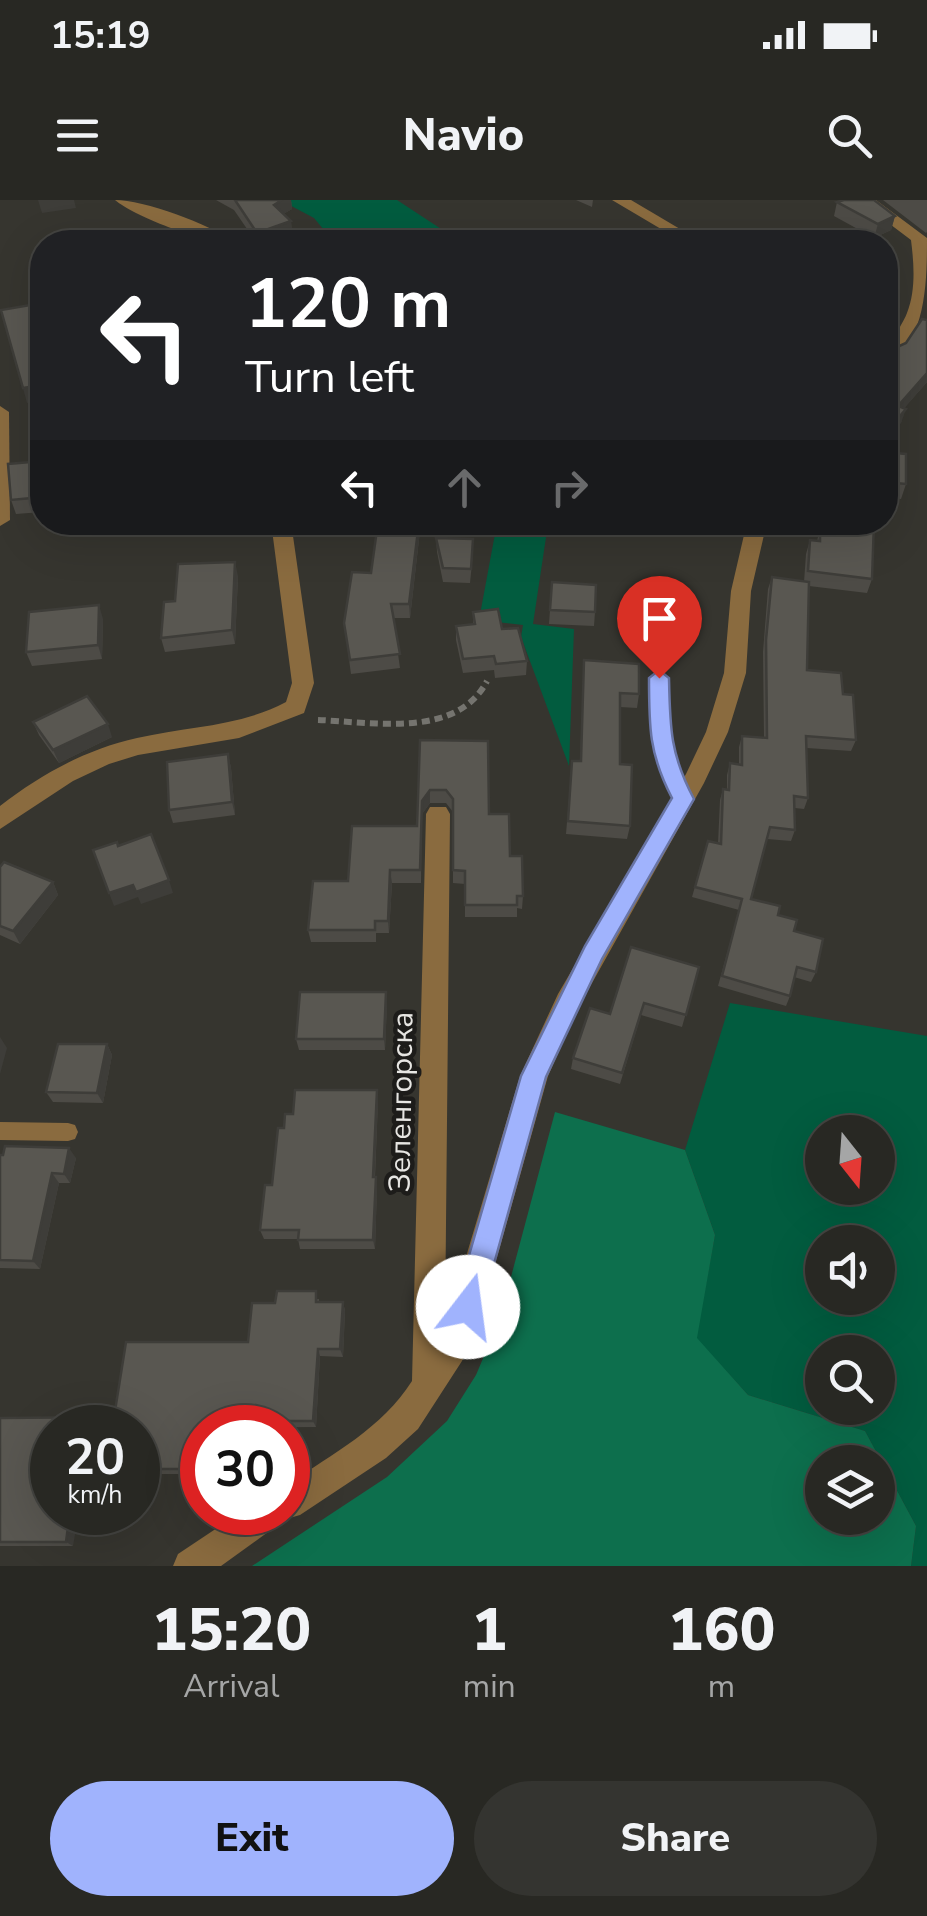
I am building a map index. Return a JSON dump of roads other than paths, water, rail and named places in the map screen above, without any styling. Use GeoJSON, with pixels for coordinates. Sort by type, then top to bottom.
{"type":"FeatureCollection","features":[{"type":"Feature","properties":{"kind":"street"},"geometry":{"type":"LineString","coordinates":[[123,200],[144,212],[198,230]]}},
{"type":"Feature","properties":{"kind":"street"},"geometry":{"type":"LineString","coordinates":[[620,200],[673,230]]}},
{"type":"Feature","properties":{"kind":"street"},"geometry":{"type":"LineString","coordinates":[[866,200],[923,241],[925,266],[919,313],[898,341]]}},
{"type":"Feature","properties":{"kind":"street"},"geometry":{"type":"LineString","coordinates":[[0,412],[0,520]]}},
{"type":"Feature","properties":{"kind":"street"},"geometry":{"type":"LineString","coordinates":[[2,815],[115,752],[230,734],[296,707],[304,690],[283,535]]}},
{"type":"Feature","properties":{"kind":"street"},"geometry":{"type":"LineString","coordinates":[[310,1488],[408,1418],[451,1350],[468,1307],[534,1076],[591,958],[684,799],[718,732],[735,674],[742,591],[754,535]]}},
{"type":"Feature","properties":{"kind":"street","name":"Зеленгорска"},"geometry":{"type":"LineString","coordinates":[[428,1391],[438,814]]}},
{"type":"Feature","properties":{"kind":"street"},"geometry":{"type":"LineString","coordinates":[[190,1566],[237,1535]]}},
{"type":"Feature","properties":{"kind":"lane"},"geometry":{"type":"LineString","coordinates":[[659,678],[659,736],[666,767],[684,799]]}},
{"type":"Feature","properties":{"kind":"lane"},"geometry":{"type":"LineString","coordinates":[[0,1131],[68,1132]]}}]}
